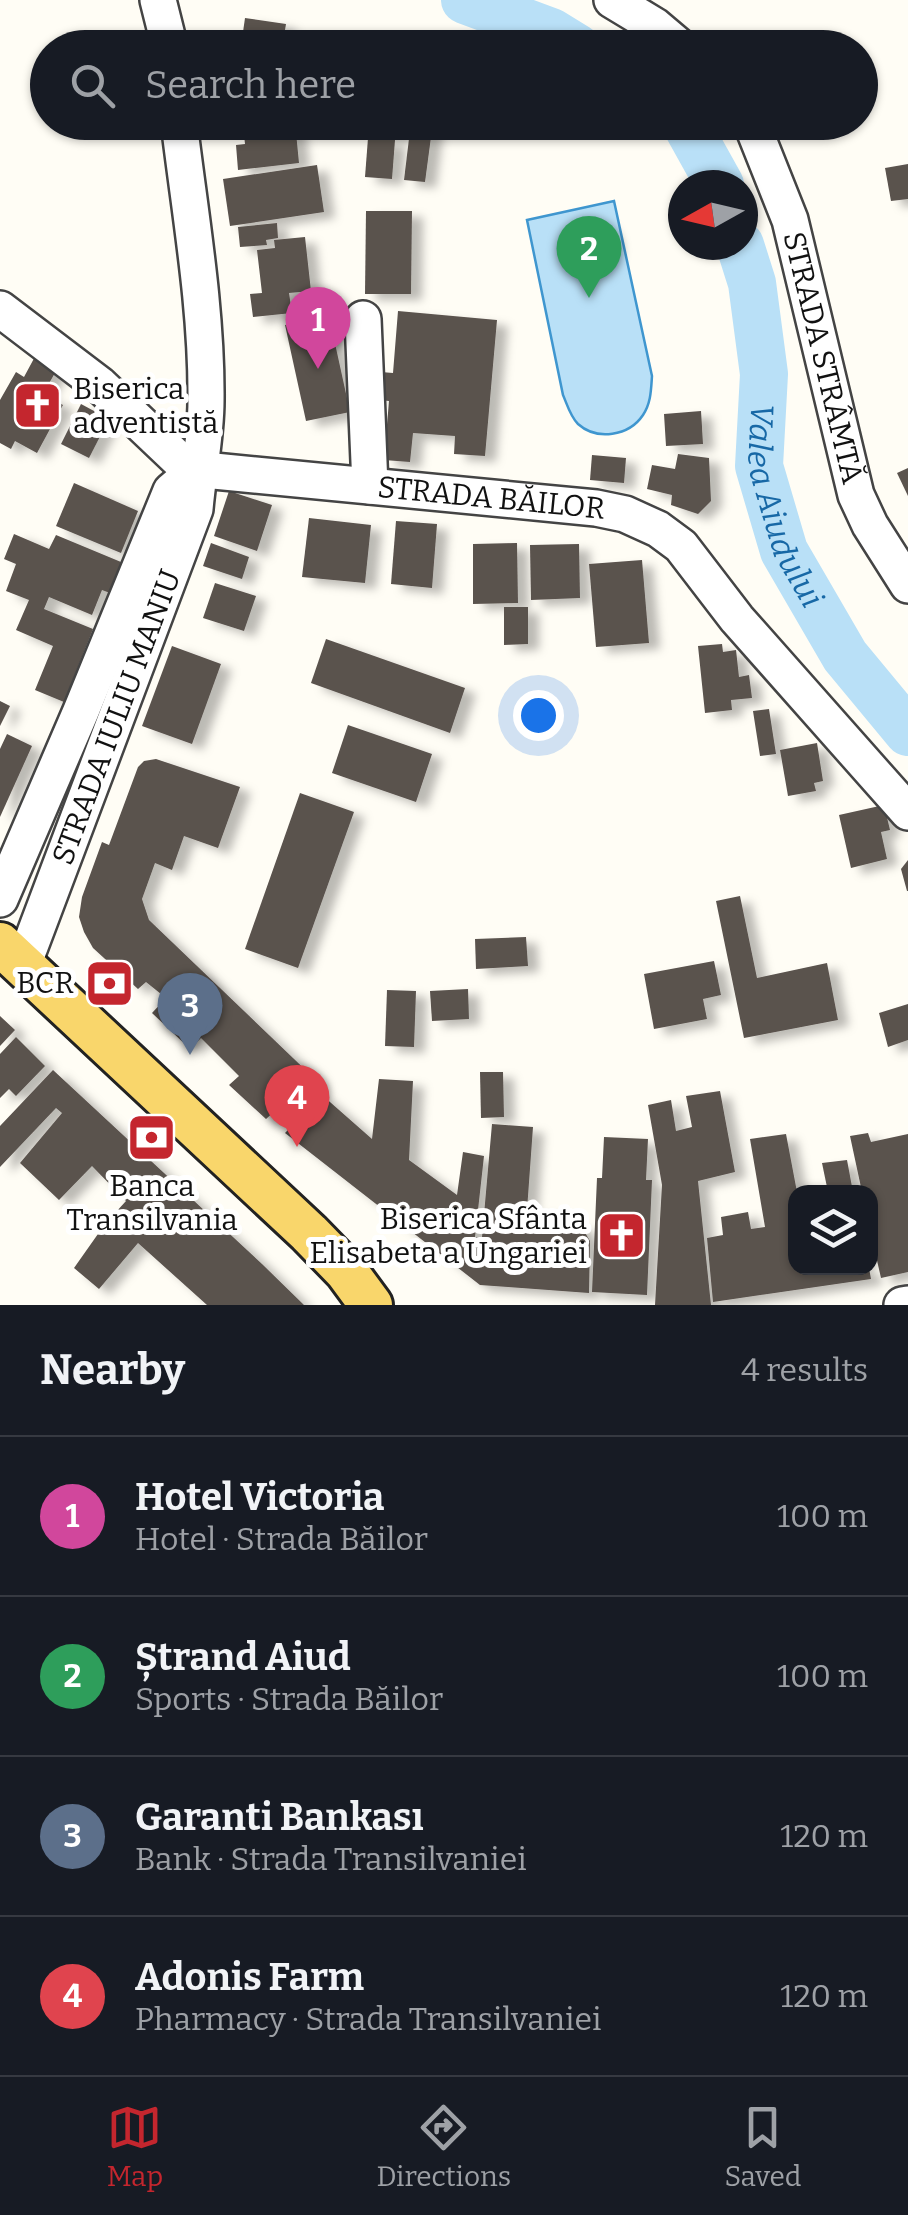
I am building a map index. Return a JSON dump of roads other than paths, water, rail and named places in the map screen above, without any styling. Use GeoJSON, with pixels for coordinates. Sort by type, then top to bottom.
{"type":"FeatureCollection","features":[{"type":"Feature","properties":{"kind":"main road"},"geometry":{"type":"LineString","coordinates":[[12,955],[309,1233],[346,1271],[371,1305]]}},
{"type":"Feature","properties":{"kind":"street"},"geometry":{"type":"LineString","coordinates":[[158,0],[166,30]]}},
{"type":"Feature","properties":{"kind":"street"},"geometry":{"type":"LineString","coordinates":[[612,0],[659,30]]}},
{"type":"Feature","properties":{"kind":"street","name":"STRADA IULIU MANIU"},"geometry":{"type":"LineString","coordinates":[[12,955],[195,509],[204,439],[205,360],[181,140]]}},
{"type":"Feature","properties":{"kind":"street","name":"STRADA STRÂMTĂ"},"geometry":{"type":"LineString","coordinates":[[758,140],[790,220],[856,495],[908,586]]}},
{"type":"Feature","properties":{"kind":"street","name":"STRADA BĂILOR"},"geometry":{"type":"LineString","coordinates":[[0,309],[100,385],[180,461],[198,468],[596,508],[625,514],[658,529],[681,546],[737,619],[908,812]]}},
{"type":"Feature","properties":{"kind":"street"},"geometry":{"type":"LineString","coordinates":[[363,319],[370,486]]}},
{"type":"Feature","properties":{"kind":"street","name":"STRADA IULIU MANIU"},"geometry":{"type":"LineString","coordinates":[[0,899],[171,491],[198,468]]}},
{"type":"Feature","properties":{"kind":"water"},"geometry":{"type":"Polygon","coordinates":[[[614,201],[652,376],[643,415],[630,428],[603,434],[578,424],[563,395],[527,220],[614,201]]]}},
{"type":"Feature","properties":{"kind":"waterway","name":"Valea Aiudului"},"geometry":{"type":"LineString","coordinates":[[465,0],[546,30]]}},
{"type":"Feature","properties":{"kind":"waterway","name":"Valea Aiudului"},"geometry":{"type":"LineString","coordinates":[[695,140],[712,170]]}},
{"type":"Feature","properties":{"kind":"waterway","name":"Valea Aiudului"},"geometry":{"type":"LineString","coordinates":[[745,260],[752,283],[764,374],[759,466],[784,551],[845,656],[908,732]]}},
{"type":"Feature","properties":{"kind":"place","name":"Ștrand Aiud"},"geometry":{"type":"Point","coordinates":[589,298]}},
{"type":"Feature","properties":{"kind":"place","name":"Hotel Victoria"},"geometry":{"type":"Point","coordinates":[318,369]}},
{"type":"Feature","properties":{"kind":"place","name":"Biserica adventistă"},"geometry":{"type":"Point","coordinates":[38,406]}},
{"type":"Feature","properties":{"kind":"place","name":"BCR"},"geometry":{"type":"Point","coordinates":[109,983]}},
{"type":"Feature","properties":{"kind":"place","name":"Garanti Bankası"},"geometry":{"type":"Point","coordinates":[190,1055]}},
{"type":"Feature","properties":{"kind":"place","name":"Banca Transilvania"},"geometry":{"type":"Point","coordinates":[152,1137]}},
{"type":"Feature","properties":{"kind":"place","name":"Adonis Farm"},"geometry":{"type":"Point","coordinates":[297,1147]}},
{"type":"Feature","properties":{"kind":"place","name":"Biserica Sfânta Elisabeta a Ungariei"},"geometry":{"type":"Point","coordinates":[622,1236]}}]}
